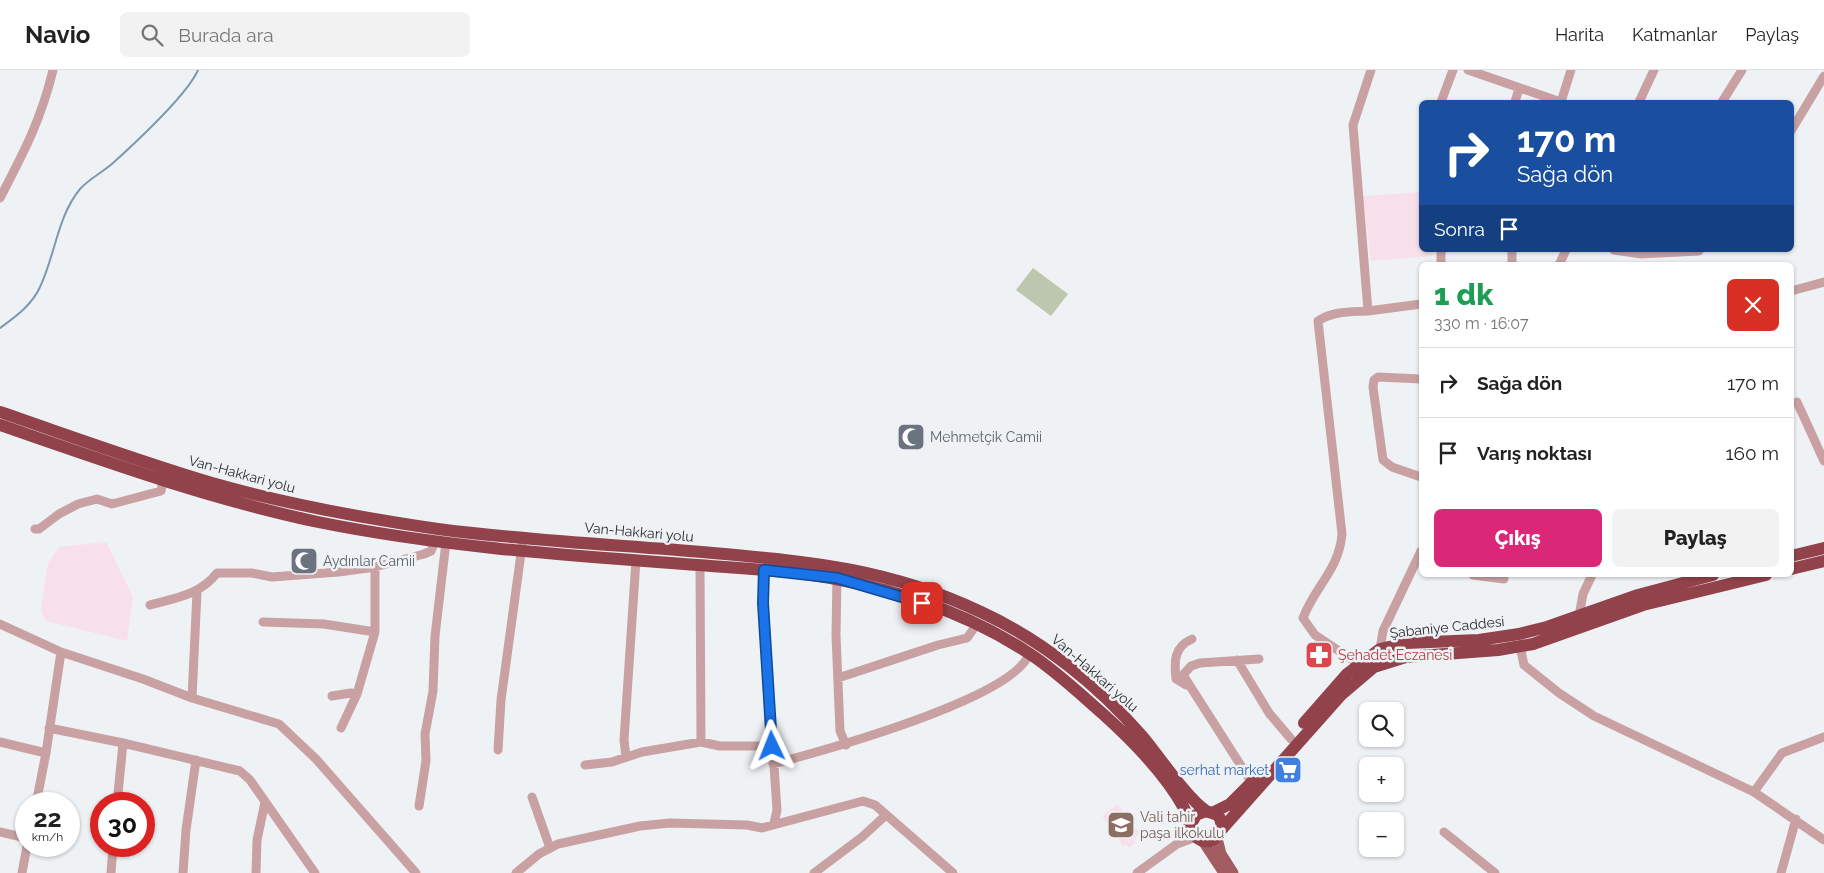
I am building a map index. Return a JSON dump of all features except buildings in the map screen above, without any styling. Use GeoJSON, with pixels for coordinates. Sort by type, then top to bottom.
{"type":"FeatureCollection","features":[{"type":"Feature","properties":{"kind":"highway","name":"Van-Hakkari yolu"},"geometry":{"type":"LineString","coordinates":[[0,412],[166,469],[257,495],[384,520],[522,544],[837,572],[915,584],[983,613],[1035,641],[1074,670],[1122,723],[1160,757],[1194,802],[1210,812]]}},
{"type":"Feature","properties":{"kind":"highway"},"geometry":{"type":"LineString","coordinates":[[0,425],[163,480],[291,516],[440,541],[522,544],[636,560],[764,570],[837,572],[977,624],[1029,654],[1122,723],[1169,785],[1199,839],[1219,834],[1363,667],[1427,654],[1481,651],[1544,641],[1643,606],[1758,577]]}},
{"type":"Feature","properties":{"kind":"highway"},"geometry":{"type":"LineString","coordinates":[[1794,555],[1824,548]]}},
{"type":"Feature","properties":{"kind":"highway"},"geometry":{"type":"LineString","coordinates":[[1794,568],[1824,561]]}},
{"type":"Feature","properties":{"kind":"highway","name":"Şabaniye Caddesi"},"geometry":{"type":"LineString","coordinates":[[1210,812],[1230,804],[1252,783],[1291,739],[1380,649],[1406,644],[1511,636],[1534,631],[1638,595],[1706,577]]}},
{"type":"Feature","properties":{"kind":"highway"},"geometry":{"type":"LineString","coordinates":[[911,599],[915,584]]}},
{"type":"Feature","properties":{"kind":"highway"},"geometry":{"type":"LineString","coordinates":[[1191,824],[1196,815],[1210,812],[1221,819],[1219,834]]}},
{"type":"Feature","properties":{"kind":"main road"},"geometry":{"type":"LineString","coordinates":[[1219,834],[1222,854],[1233,873]]}},
{"type":"Feature","properties":{"kind":"main road"},"geometry":{"type":"LineString","coordinates":[[1199,839],[1224,873]]}},
{"type":"Feature","properties":{"kind":"street"},"geometry":{"type":"LineString","coordinates":[[0,198],[33,136],[44,109],[53,70]]}},
{"type":"Feature","properties":{"kind":"street"},"geometry":{"type":"LineString","coordinates":[[1368,311],[1353,125],[1371,70]]}},
{"type":"Feature","properties":{"kind":"street"},"geometry":{"type":"LineString","coordinates":[[1442,100],[1453,70]]}},
{"type":"Feature","properties":{"kind":"street"},"geometry":{"type":"LineString","coordinates":[[1468,70],[1555,100]]}},
{"type":"Feature","properties":{"kind":"street"},"geometry":{"type":"LineString","coordinates":[[1562,100],[1571,70]]}},
{"type":"Feature","properties":{"kind":"street"},"geometry":{"type":"LineString","coordinates":[[1640,100],[1654,70]]}},
{"type":"Feature","properties":{"kind":"street"},"geometry":{"type":"LineString","coordinates":[[1723,100],[1742,70]]}},
{"type":"Feature","properties":{"kind":"street"},"geometry":{"type":"LineString","coordinates":[[1794,126],[1824,76]]}},
{"type":"Feature","properties":{"kind":"street"},"geometry":{"type":"LineString","coordinates":[[1516,100],[1519,88]]}},
{"type":"Feature","properties":{"kind":"street"},"geometry":{"type":"LineString","coordinates":[[1628,252],[1642,254],[1680,252]]}},
{"type":"Feature","properties":{"kind":"street"},"geometry":{"type":"LineString","coordinates":[[1794,291],[1824,282]]}},
{"type":"Feature","properties":{"kind":"street"},"geometry":{"type":"LineString","coordinates":[[1363,667],[1342,655],[1315,635],[1303,618],[1310,601],[1336,562],[1341,551],[1342,534],[1318,321],[1325,316],[1419,304]]}},
{"type":"Feature","properties":{"kind":"street"},"geometry":{"type":"LineString","coordinates":[[1419,380],[1378,377],[1374,380],[1373,387],[1383,460],[1392,467],[1419,475]]}},
{"type":"Feature","properties":{"kind":"street"},"geometry":{"type":"LineString","coordinates":[[1797,402],[1824,461]]}},
{"type":"Feature","properties":{"kind":"street"},"geometry":{"type":"LineString","coordinates":[[35,529],[39,529],[59,514],[78,504],[97,499],[112,504],[161,491],[163,480]]}},
{"type":"Feature","properties":{"kind":"street"},"geometry":{"type":"LineString","coordinates":[[150,605],[197,592],[210,582],[217,573],[252,573],[272,577],[375,567],[424,554],[431,551],[440,541]]}},
{"type":"Feature","properties":{"kind":"street"},"geometry":{"type":"LineString","coordinates":[[418,806],[426,761],[425,734],[433,691],[440,541]]}},
{"type":"Feature","properties":{"kind":"street"},"geometry":{"type":"LineString","coordinates":[[498,750],[501,700],[522,544]]}},
{"type":"Feature","properties":{"kind":"street"},"geometry":{"type":"LineString","coordinates":[[626,757],[624,740],[636,560]]}},
{"type":"Feature","properties":{"kind":"street"},"geometry":{"type":"LineString","coordinates":[[700,565],[701,742]]}},
{"type":"Feature","properties":{"kind":"street"},"geometry":{"type":"LineString","coordinates":[[341,728],[357,694],[375,632],[375,567]]}},
{"type":"Feature","properties":{"kind":"street"},"geometry":{"type":"LineString","coordinates":[[1383,662],[1380,649],[1383,631],[1417,568]]}},
{"type":"Feature","properties":{"kind":"street"},"geometry":{"type":"LineString","coordinates":[[764,570],[763,603],[777,810],[774,823]]}},
{"type":"Feature","properties":{"kind":"street"},"geometry":{"type":"LineString","coordinates":[[837,572],[840,731],[846,745]]}},
{"type":"Feature","properties":{"kind":"street"},"geometry":{"type":"LineString","coordinates":[[1488,577],[1504,579]]}},
{"type":"Feature","properties":{"kind":"street"},"geometry":{"type":"LineString","coordinates":[[1579,616],[1583,594],[1591,577]]}},
{"type":"Feature","properties":{"kind":"street"},"geometry":{"type":"LineString","coordinates":[[192,698],[197,592]]}},
{"type":"Feature","properties":{"kind":"street"},"geometry":{"type":"LineString","coordinates":[[263,622],[324,624],[375,632]]}},
{"type":"Feature","properties":{"kind":"street"},"geometry":{"type":"LineString","coordinates":[[838,678],[938,645],[967,638],[977,624]]}},
{"type":"Feature","properties":{"kind":"street"},"geometry":{"type":"LineString","coordinates":[[2,628],[60,652],[143,679],[192,698],[279,724],[316,758],[416,873]]}},
{"type":"Feature","properties":{"kind":"street"},"geometry":{"type":"LineString","coordinates":[[1186,685],[1176,679],[1176,659],[1177,652],[1183,643],[1192,640]]}},
{"type":"Feature","properties":{"kind":"street"},"geometry":{"type":"LineString","coordinates":[[1520,646],[1524,665],[1559,693],[1594,716],[1754,792],[1824,840]]}},
{"type":"Feature","properties":{"kind":"street"},"geometry":{"type":"LineString","coordinates":[[38,792],[46,753],[60,652]]}},
{"type":"Feature","properties":{"kind":"street"},"geometry":{"type":"LineString","coordinates":[[773,764],[846,745],[984,692],[1012,677],[1026,662],[1029,654]]}},
{"type":"Feature","properties":{"kind":"street"},"geometry":{"type":"LineString","coordinates":[[1252,783],[1186,685],[1183,676],[1191,666],[1220,660],[1259,658]]}},
{"type":"Feature","properties":{"kind":"street"},"geometry":{"type":"LineString","coordinates":[[1238,660],[1269,712],[1291,739]]}},
{"type":"Feature","properties":{"kind":"street"},"geometry":{"type":"LineString","coordinates":[[332,696],[357,694]]}},
{"type":"Feature","properties":{"kind":"street"},"geometry":{"type":"LineString","coordinates":[[49,728],[123,743],[240,771],[250,780],[314,873]]}},
{"type":"Feature","properties":{"kind":"street"},"geometry":{"type":"LineString","coordinates":[[1754,792],[1774,761],[1782,754],[1824,737]]}},
{"type":"Feature","properties":{"kind":"street"},"geometry":{"type":"LineString","coordinates":[[0,742],[46,753]]}},
{"type":"Feature","properties":{"kind":"street"},"geometry":{"type":"LineString","coordinates":[[585,765],[612,762],[626,757],[701,742],[720,746],[772,746]]}},
{"type":"Feature","properties":{"kind":"street"},"geometry":{"type":"LineString","coordinates":[[118,792],[123,743]]}},
{"type":"Feature","properties":{"kind":"street"},"geometry":{"type":"LineString","coordinates":[[183,873],[186,830],[196,760]]}},
{"type":"Feature","properties":{"kind":"street"},"geometry":{"type":"LineString","coordinates":[[532,797],[550,848]]}},
{"type":"Feature","properties":{"kind":"street"},"geometry":{"type":"LineString","coordinates":[[516,873],[539,854],[578,838],[640,826],[678,823],[747,825],[762,828],[774,823],[863,801],[875,805],[953,873]]}},
{"type":"Feature","properties":{"kind":"street"},"geometry":{"type":"LineString","coordinates":[[256,873],[257,840],[265,802]]}},
{"type":"Feature","properties":{"kind":"street"},"geometry":{"type":"LineString","coordinates":[[818,872],[886,815]]}},
{"type":"Feature","properties":{"kind":"street"},"geometry":{"type":"LineString","coordinates":[[1781,873],[1796,819]]}},
{"type":"Feature","properties":{"kind":"street"},"geometry":{"type":"LineString","coordinates":[[1137,873],[1177,844],[1191,824]]}},
{"type":"Feature","properties":{"kind":"street"},"geometry":{"type":"LineString","coordinates":[[0,832],[15,835]]}},
{"type":"Feature","properties":{"kind":"street"},"geometry":{"type":"LineString","coordinates":[[1444,832],[1494,873]]}},
{"type":"Feature","properties":{"kind":"street"},"geometry":{"type":"LineString","coordinates":[[1177,844],[1199,839]]}},
{"type":"Feature","properties":{"kind":"street"},"geometry":{"type":"LineString","coordinates":[[22,873],[25,857]]}},
{"type":"Feature","properties":{"kind":"street"},"geometry":{"type":"LineString","coordinates":[[111,873],[112,857]]}},
{"type":"Feature","properties":{"kind":"shaded area"},"geometry":{"type":"Polygon","coordinates":[[[1419,192],[1419,252],[1433,252],[1433,256],[1371,261],[1363,196],[1419,192]]]}},
{"type":"Feature","properties":{"kind":"shaded area"},"geometry":{"type":"Polygon","coordinates":[[[106,542],[133,597],[127,641],[46,621],[41,610],[48,563],[59,547],[106,542]]]}},
{"type":"Feature","properties":{"kind":"shaded area","name":"Vali tahir paşa ilkokulu"},"geometry":{"type":"Polygon","coordinates":[[[1118,804],[1140,834],[1134,839],[1136,842],[1129,848],[1126,844],[1123,846],[1102,816],[1118,804]]]}},
{"type":"Feature","properties":{"kind":"green space"},"geometry":{"type":"Polygon","coordinates":[[[1033,268],[1068,294],[1051,316],[1016,290],[1033,268]]]}},
{"type":"Feature","properties":{"kind":"waterway"},"geometry":{"type":"LineString","coordinates":[[0,328],[23,310],[37,293],[45,275],[61,224],[72,200],[80,189],[113,163],[160,118],[183,92],[198,70]]}},
{"type":"Feature","properties":{"kind":"place","name":"Mehmetçik Camii"},"geometry":{"type":"Point","coordinates":[911,437]}},
{"type":"Feature","properties":{"kind":"place","name":"Aydınlar Camii"},"geometry":{"type":"Point","coordinates":[304,561]}},
{"type":"Feature","properties":{"kind":"place","name":"Şehadet Eczanesi"},"geometry":{"type":"Point","coordinates":[1319,655]}},
{"type":"Feature","properties":{"kind":"place","name":"serhat market"},"geometry":{"type":"Point","coordinates":[1288,770]}},
{"type":"Feature","properties":{"kind":"place","name":"Vali tahir paşa ilkokulu"},"geometry":{"type":"Point","coordinates":[1121,825]}},
{"type":"Feature","properties":{"kind":"route"},"geometry":{"type":"LineString","coordinates":[[772,746],[768,656],[763,603],[764,570],[837,578],[877,588],[922,603]]}}]}
